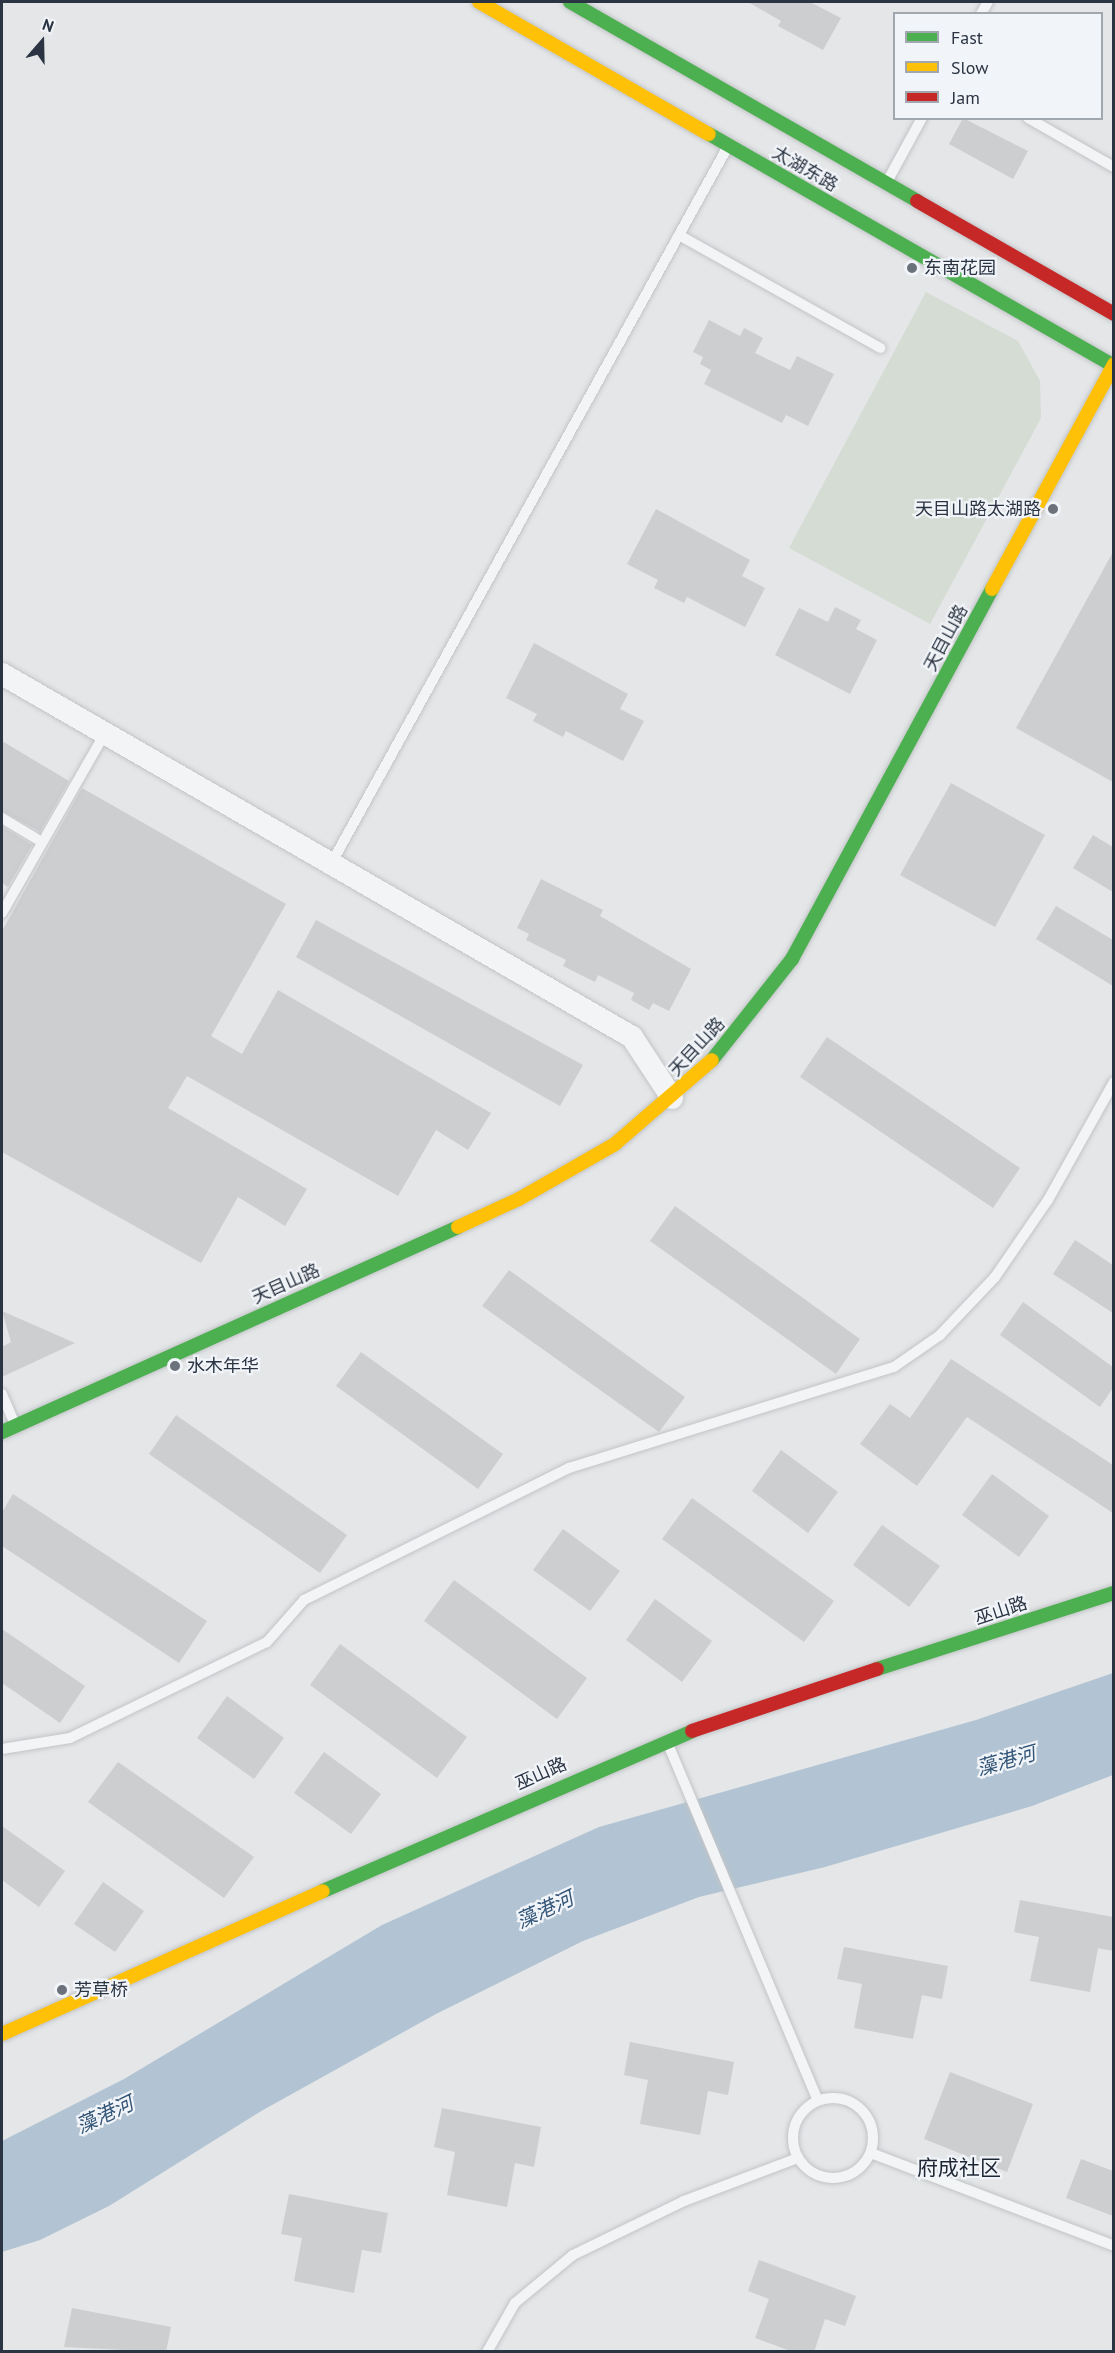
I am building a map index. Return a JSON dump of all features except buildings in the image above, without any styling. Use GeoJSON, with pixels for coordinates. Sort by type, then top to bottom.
{"type":"FeatureCollection","features":[{"type":"Feature","properties":{"kind":"street","name":"太湖东路"},"geometry":{"type":"LineString","coordinates":[[479,2],[1113,365]]}},
{"type":"Feature","properties":{"kind":"street","name":"太湖东路"},"geometry":{"type":"LineString","coordinates":[[570,2],[1113,314]]}},
{"type":"Feature","properties":{"kind":"street","name":"天目山路"},"geometry":{"type":"LineString","coordinates":[[2,1432],[519,1199],[615,1144],[672,1098],[719,1054],[792,959],[1113,365]]}},
{"type":"Feature","properties":{"kind":"street"},"geometry":{"type":"LineString","coordinates":[[2,674],[632,1037],[672,1098]]}},
{"type":"Feature","properties":{"kind":"street","name":"巫山路"},"geometry":{"type":"LineString","coordinates":[[2,2034],[666,1741],[739,1713],[1113,1593]]}},
{"type":"Feature","properties":{"kind":"lane"},"geometry":{"type":"LineString","coordinates":[[886,183],[921,120]]}},
{"type":"Feature","properties":{"kind":"lane"},"geometry":{"type":"LineString","coordinates":[[1031,120],[1113,167]]}},
{"type":"Feature","properties":{"kind":"lane"},"geometry":{"type":"LineString","coordinates":[[331,864],[729,146]]}},
{"type":"Feature","properties":{"kind":"lane"},"geometry":{"type":"LineString","coordinates":[[679,235],[880,348]]}},
{"type":"Feature","properties":{"kind":"lane"},"geometry":{"type":"LineString","coordinates":[[2,913],[105,733]]}},
{"type":"Feature","properties":{"kind":"lane"},"geometry":{"type":"LineString","coordinates":[[2,818],[42,842]]}},
{"type":"Feature","properties":{"kind":"lane"},"geometry":{"type":"LineString","coordinates":[[2,1749],[70,1738],[267,1642],[304,1600],[569,1468],[894,1367],[940,1335],[995,1277],[1048,1200],[1113,1082]]}},
{"type":"Feature","properties":{"kind":"lane"},"geometry":{"type":"LineString","coordinates":[[2,1394],[16,1426]]}},
{"type":"Feature","properties":{"kind":"lane"},"geometry":{"type":"LineString","coordinates":[[666,1741],[818,2100]]}},
{"type":"Feature","properties":{"kind":"lane"},"geometry":{"type":"LineString","coordinates":[[836,2097],[853,2102],[866,2113],[874,2129],[871,2153],[854,2173],[839,2178],[809,2170],[798,2158],[793,2131],[798,2118],[818,2100],[836,2097]]}},
{"type":"Feature","properties":{"kind":"lane"},"geometry":{"type":"LineString","coordinates":[[871,2153],[1113,2246]]}},
{"type":"Feature","properties":{"kind":"lane"},"geometry":{"type":"LineString","coordinates":[[487,2352],[515,2303],[573,2255],[684,2201],[798,2158]]}},
{"type":"Feature","properties":{"kind":"shaded area"},"geometry":{"type":"Polygon","coordinates":[[[926,292],[1018,341],[1040,381],[1041,418],[930,624],[789,548],[926,292]]]}},
{"type":"Feature","properties":{"kind":"water","name":"藻港河"},"geometry":{"type":"Polygon","coordinates":[[[1113,1673],[1113,1775],[1032,1806],[825,1867],[699,1897],[583,1941],[436,2014],[263,2110],[109,2206],[40,2240],[2,2252],[2,2141],[124,2079],[382,1925],[599,1827],[976,1720],[1113,1673]]]}},
{"type":"Feature","properties":{"kind":"traffic: fast"},"geometry":{"type":"LineString","coordinates":[[570,2],[917,201]]}},
{"type":"Feature","properties":{"kind":"traffic: fast"},"geometry":{"type":"LineString","coordinates":[[709,134],[1114,366]]}},
{"type":"Feature","properties":{"kind":"traffic: fast"},"geometry":{"type":"LineString","coordinates":[[712,1060],[792,959],[992,589]]}},
{"type":"Feature","properties":{"kind":"traffic: fast"},"geometry":{"type":"LineString","coordinates":[[2,1432],[458,1227]]}},
{"type":"Feature","properties":{"kind":"traffic: fast"},"geometry":{"type":"LineString","coordinates":[[877,1669],[1114,1593]]}},
{"type":"Feature","properties":{"kind":"traffic: fast"},"geometry":{"type":"LineString","coordinates":[[323,1891],[692,1731]]}},
{"type":"Feature","properties":{"kind":"traffic: slow"},"geometry":{"type":"LineString","coordinates":[[479,2],[709,134]]}},
{"type":"Feature","properties":{"kind":"traffic: slow"},"geometry":{"type":"LineString","coordinates":[[992,589],[1114,364]]}},
{"type":"Feature","properties":{"kind":"traffic: slow"},"geometry":{"type":"LineString","coordinates":[[458,1227],[519,1199],[615,1144],[712,1060]]}},
{"type":"Feature","properties":{"kind":"traffic: slow"},"geometry":{"type":"LineString","coordinates":[[2,2034],[323,1891]]}},
{"type":"Feature","properties":{"kind":"traffic: jam"},"geometry":{"type":"LineString","coordinates":[[917,201],[1114,314]]}},
{"type":"Feature","properties":{"kind":"traffic: jam"},"geometry":{"type":"LineString","coordinates":[[692,1731],[877,1669]]}},
{"type":"Feature","properties":{"kind":"place","name":"东南花园"},"geometry":{"type":"Point","coordinates":[912,268]}},
{"type":"Feature","properties":{"kind":"place","name":"天目山路太湖路"},"geometry":{"type":"Point","coordinates":[1053,509]}},
{"type":"Feature","properties":{"kind":"place","name":"水木年华"},"geometry":{"type":"Point","coordinates":[175,1366]}},
{"type":"Feature","properties":{"kind":"place","name":"芳草桥"},"geometry":{"type":"Point","coordinates":[62,1990]}},
{"type":"Feature","properties":{"kind":"district","name":"府成社区"},"geometry":{"type":"Point","coordinates":[959,2168]}}]}
